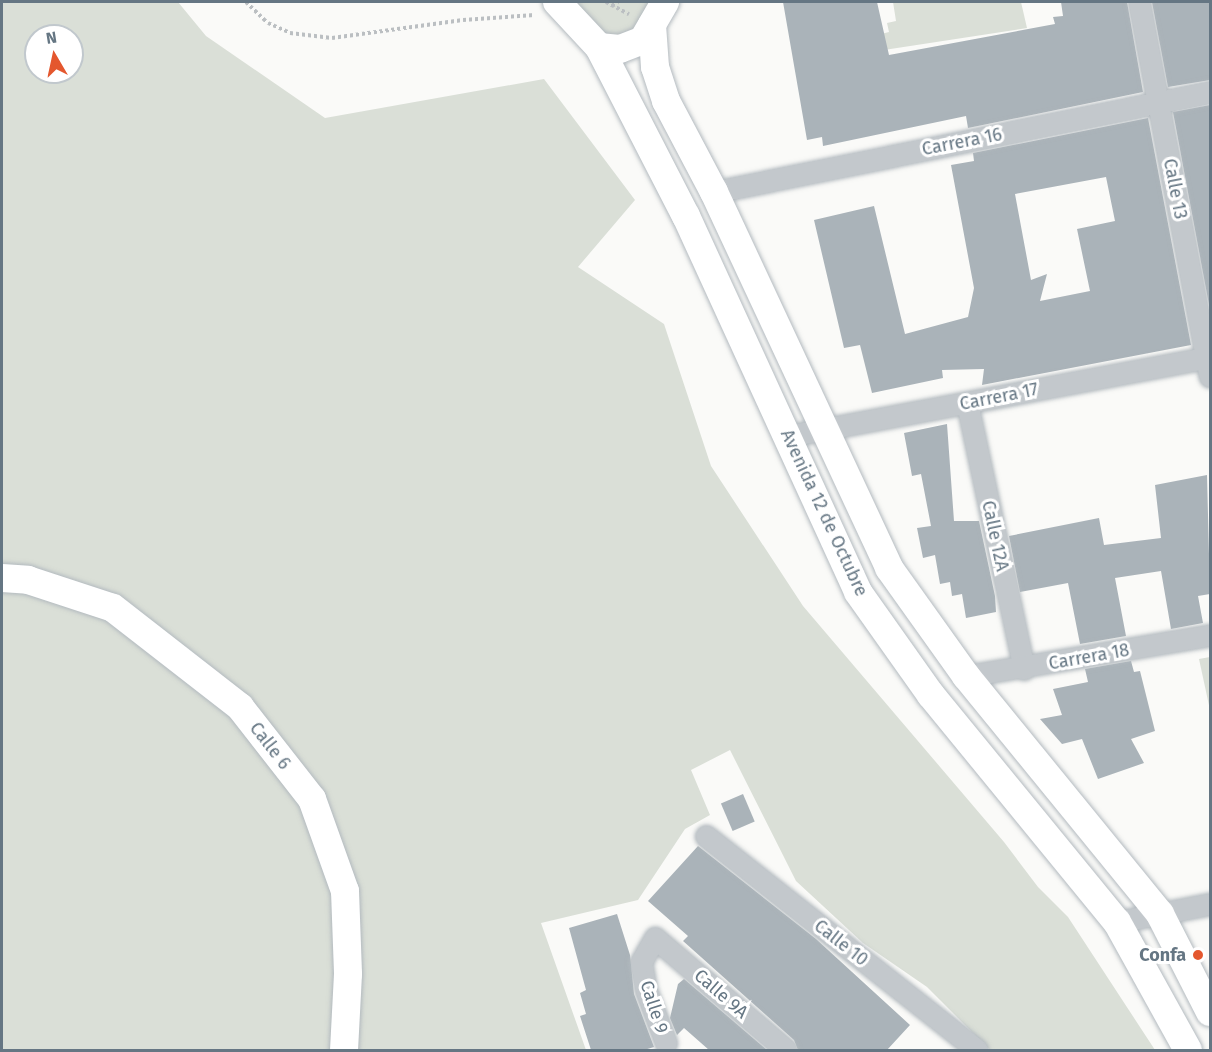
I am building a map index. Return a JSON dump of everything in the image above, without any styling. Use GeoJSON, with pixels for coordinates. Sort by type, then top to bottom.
{"type":"FeatureCollection","features":[{"type":"Feature","properties":{"kind":"main road","name":"Avenida 12 de Octubre"},"geometry":{"type":"LineString","coordinates":[[564,9],[599,47],[686,216],[858,592],[931,694],[1117,922],[1188,1050]]}},
{"type":"Feature","properties":{"kind":"main road","name":"Avenida 12 de Octubre"},"geometry":{"type":"LineString","coordinates":[[658,13],[655,67],[666,101],[714,192],[889,568],[966,676],[1160,914],[1210,1012]]}},
{"type":"Feature","properties":{"kind":"main road"},"geometry":{"type":"LineString","coordinates":[[599,47],[620,49],[635,45],[658,13]]}},
{"type":"Feature","properties":{"kind":"main road","name":"Calle 6"},"geometry":{"type":"LineString","coordinates":[[2,578],[28,580],[112,608],[240,707],[312,799],[345,891],[348,974],[344,1050]]}},
{"type":"Feature","properties":{"kind":"street","name":"Calle 13"},"geometry":{"type":"LineString","coordinates":[[1139,2],[1209,364]]}},
{"type":"Feature","properties":{"kind":"street","name":"Carrera 16"},"geometry":{"type":"LineString","coordinates":[[714,192],[1210,92]]}},
{"type":"Feature","properties":{"kind":"street","name":"Carrera 17"},"geometry":{"type":"LineString","coordinates":[[788,436],[967,403],[1209,364]]}},
{"type":"Feature","properties":{"kind":"street","name":"Calle 12A"},"geometry":{"type":"LineString","coordinates":[[967,403],[1024,669]]}},
{"type":"Feature","properties":{"kind":"street","name":"Carrera 18"},"geometry":{"type":"LineString","coordinates":[[966,676],[1024,669],[1210,635]]}},
{"type":"Feature","properties":{"kind":"street","name":"Calle 10"},"geometry":{"type":"LineString","coordinates":[[706,836],[977,1050]]}},
{"type":"Feature","properties":{"kind":"street"},"geometry":{"type":"LineString","coordinates":[[1117,922],[1210,904]]}},
{"type":"Feature","properties":{"kind":"street","name":"Calle 9"},"geometry":{"type":"LineString","coordinates":[[655,938],[641,962],[646,990],[666,1043]]}},
{"type":"Feature","properties":{"kind":"street","name":"Calle 9A"},"geometry":{"type":"LineString","coordinates":[[655,938],[786,1050]]}},
{"type":"Feature","properties":{"kind":"path"},"geometry":{"type":"LineString","coordinates":[[246,2],[268,23],[290,33],[332,38],[564,9]]}},
{"type":"Feature","properties":{"kind":"path"},"geometry":{"type":"LineString","coordinates":[[612,6],[618,2]]}},
{"type":"Feature","properties":{"kind":"shaded area"},"geometry":{"type":"Polygon","coordinates":[[[2,2],[178,2],[206,36],[325,118],[544,79],[635,200],[578,267],[664,324],[711,466],[803,606],[1004,842],[1038,887],[1068,917],[1155,1050],[990,1050],[927,987],[863,943],[796,881],[730,750],[691,770],[710,815],[685,829],[638,900],[541,923],[586,1050],[2,1050],[2,2]]]}},
{"type":"Feature","properties":{"kind":"shaded area"},"geometry":{"type":"Polygon","coordinates":[[[557,2],[665,2],[652,25],[599,47],[557,2]]]}},
{"type":"Feature","properties":{"kind":"shaded area"},"geometry":{"type":"Polygon","coordinates":[[[893,2],[1021,2],[1027,28],[884,50],[881,34],[889,32],[887,23],[896,21],[893,2]]]}},
{"type":"Feature","properties":{"kind":"shaded area"},"geometry":{"type":"Polygon","coordinates":[[[1210,657],[1210,710],[1199,659],[1210,657]]]}},
{"type":"Feature","properties":{"kind":"building"},"geometry":{"type":"Polygon","coordinates":[[[783,2],[877,2],[889,55],[1055,24],[1053,17],[1063,16],[1061,2],[1127,2],[1143,92],[968,128],[966,116],[823,146],[822,137],[807,140],[783,2]]]}},
{"type":"Feature","properties":{"kind":"building"},"geometry":{"type":"Polygon","coordinates":[[[1152,2],[1210,2],[1210,80],[1168,87],[1152,2]]]}},
{"type":"Feature","properties":{"kind":"building"},"geometry":{"type":"Polygon","coordinates":[[[1210,105],[1210,310],[1173,112],[1210,105]]]}},
{"type":"Feature","properties":{"kind":"building"},"geometry":{"type":"Polygon","coordinates":[[[1148,118],[1191,345],[982,385],[984,369],[942,370],[943,378],[872,393],[860,345],[844,348],[814,220],[874,206],[905,334],[968,317],[974,288],[951,165],[974,161],[973,153],[1148,118]],[[1106,177],[1015,194],[1031,280],[1047,274],[1040,301],[1090,291],[1077,229],[1115,221],[1106,177]]]}},
{"type":"Feature","properties":{"kind":"building"},"geometry":{"type":"Polygon","coordinates":[[[947,424],[954,521],[979,521],[995,596],[996,612],[966,618],[962,594],[952,596],[950,582],[940,584],[935,555],[923,558],[917,528],[931,526],[921,474],[912,476],[904,433],[947,424]]]}},
{"type":"Feature","properties":{"kind":"building"},"geometry":{"type":"Polygon","coordinates":[[[1207,475],[1210,594],[1198,596],[1203,623],[1171,629],[1161,571],[1115,578],[1126,636],[1080,644],[1068,583],[1020,592],[1009,536],[1099,518],[1104,545],[1161,538],[1155,485],[1207,475]]]}},
{"type":"Feature","properties":{"kind":"building"},"geometry":{"type":"Polygon","coordinates":[[[1131,661],[1134,672],[1140,671],[1155,731],[1131,739],[1144,763],[1098,779],[1082,739],[1062,744],[1040,719],[1062,715],[1053,689],[1088,682],[1085,669],[1131,661]]]}},
{"type":"Feature","properties":{"kind":"building"},"geometry":{"type":"Polygon","coordinates":[[[743,794],[755,822],[733,831],[721,803],[743,794]]]}},
{"type":"Feature","properties":{"kind":"building"},"geometry":{"type":"Polygon","coordinates":[[[698,846],[816,939],[910,1025],[887,1050],[798,1050],[794,1040],[683,941],[688,936],[648,901],[698,846]]]}},
{"type":"Feature","properties":{"kind":"building"},"geometry":{"type":"Polygon","coordinates":[[[617,914],[630,955],[634,994],[654,1047],[644,1050],[591,1050],[580,1016],[586,1014],[580,993],[586,990],[569,928],[617,914]]]}},
{"type":"Feature","properties":{"kind":"building"},"geometry":{"type":"Polygon","coordinates":[[[684,979],[767,1050],[709,1050],[684,1028],[677,1035],[670,1018],[678,984],[684,979]]]}},
{"type":"Feature","properties":{"kind":"place","name":"Confa"},"geometry":{"type":"Point","coordinates":[1198,955]}}]}
